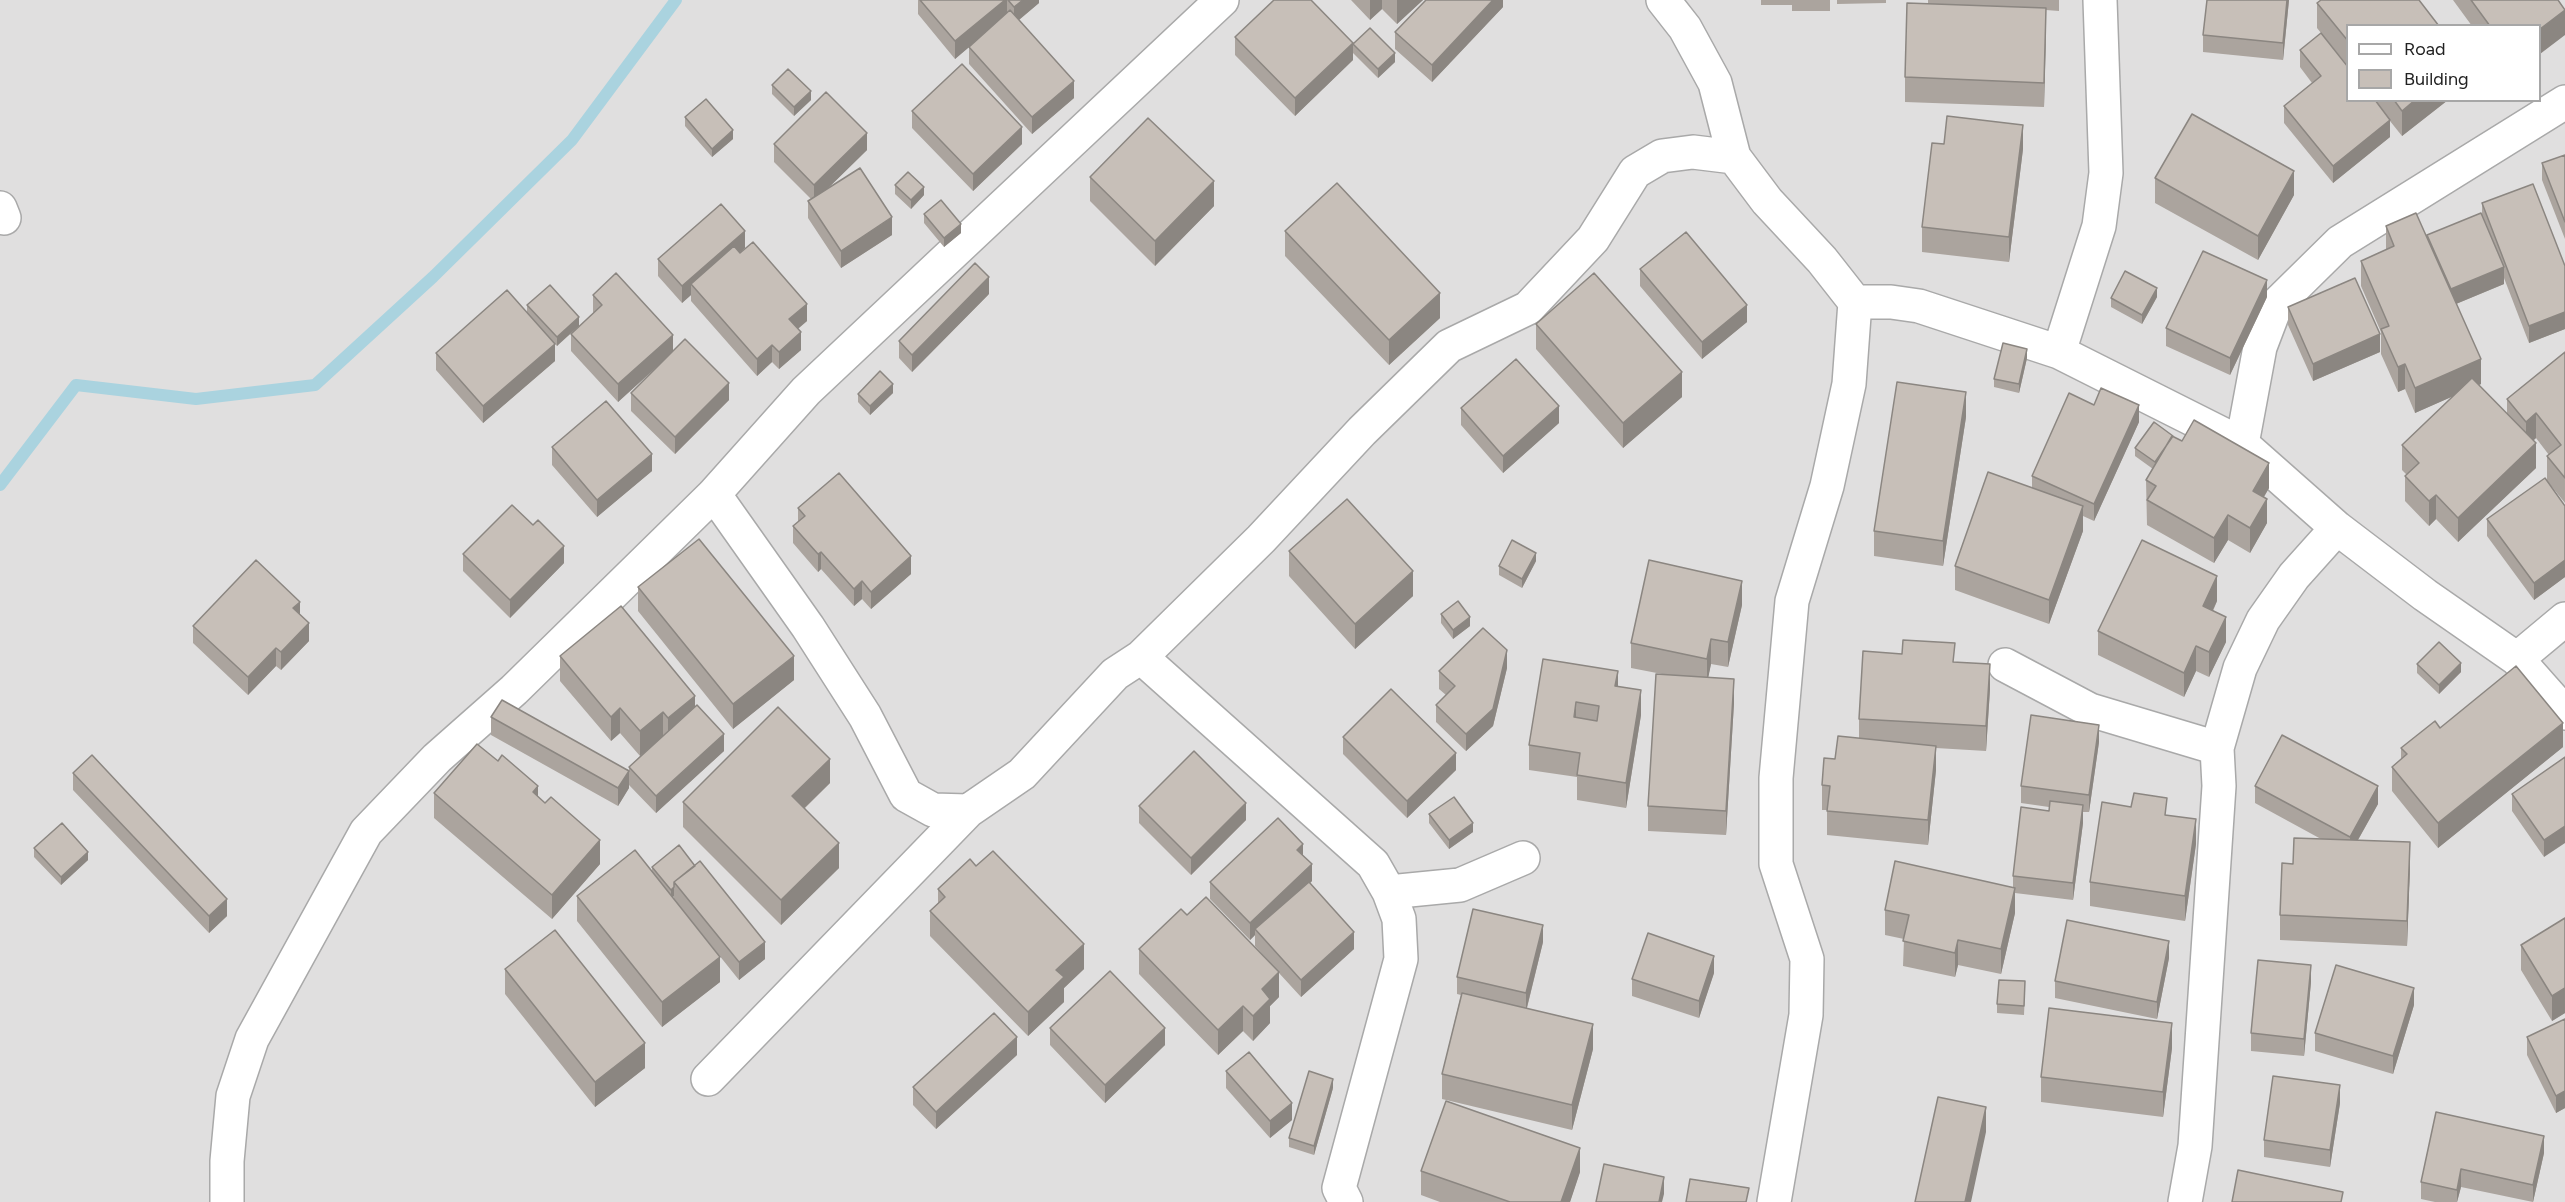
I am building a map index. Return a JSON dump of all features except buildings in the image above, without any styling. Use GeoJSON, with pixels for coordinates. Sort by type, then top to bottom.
{"type":"FeatureCollection","features":[{"type":"Feature","properties":{"kind":"street"},"geometry":{"type":"LineString","coordinates":[[227,1202],[227,1161],[233,1096],[252,1039],[366,832],[437,758],[514,690],[714,494],[806,391],[1222,0]]}},
{"type":"Feature","properties":{"kind":"street"},"geometry":{"type":"LineString","coordinates":[[1663,0],[1685,28],[1715,83],[1734,158],[1767,201],[1822,260],[1855,302],[1849,384],[1827,486],[1792,601],[1776,778],[1776,864],[1807,959],[1806,1015],[1774,1202]]}},
{"type":"Feature","properties":{"kind":"street"},"geometry":{"type":"LineString","coordinates":[[2059,352],[2099,226],[2106,173],[2100,0]]}},
{"type":"Feature","properties":{"kind":"street"},"geometry":{"type":"LineString","coordinates":[[2242,444],[2260,347],[2276,305],[2340,242],[2565,102]]}},
{"type":"Feature","properties":{"kind":"street"},"geometry":{"type":"LineString","coordinates":[[708,1079],[968,811],[1022,774],[1115,674],[1141,657],[1261,539],[1362,431],[1449,346],[1528,308],[1593,239],[1635,172],[1662,156],[1692,152],[1734,158]]}},
{"type":"Feature","properties":{"kind":"street"},"geometry":{"type":"LineString","coordinates":[[1855,302],[1891,302],[1919,306],[2059,352],[2242,444],[2337,528],[2517,660],[2565,713]]}},
{"type":"Feature","properties":{"kind":"street"},"geometry":{"type":"LineString","coordinates":[[714,494],[808,627],[865,716],[906,795],[933,810],[968,811]]}},
{"type":"Feature","properties":{"kind":"street"},"geometry":{"type":"LineString","coordinates":[[2184,1202],[2195,1146],[2219,786],[2217,748],[2240,668],[2263,620],[2294,576],[2337,528]]}},
{"type":"Feature","properties":{"kind":"street"},"geometry":{"type":"LineString","coordinates":[[2517,660],[2565,619]]}},
{"type":"Feature","properties":{"kind":"street"},"geometry":{"type":"LineString","coordinates":[[1141,657],[1373,864],[1389,892],[1399,919],[1401,959],[1339,1188],[1346,1202]]}},
{"type":"Feature","properties":{"kind":"street"},"geometry":{"type":"LineString","coordinates":[[2005,665],[2090,710],[2217,748]]}},
{"type":"Feature","properties":{"kind":"street"},"geometry":{"type":"LineString","coordinates":[[1389,892],[1460,885],[1523,858]]}},
{"type":"Feature","properties":{"kind":"shaded area"},"geometry":{"type":"Polygon","coordinates":[[[0,0],[2565,0],[2565,1202],[0,1202],[0,0]]]}},
{"type":"Feature","properties":{"kind":"waterway"},"geometry":{"type":"LineString","coordinates":[[0,485],[76,385],[196,399],[315,385],[433,277],[572,140],[676,0]]}}]}
